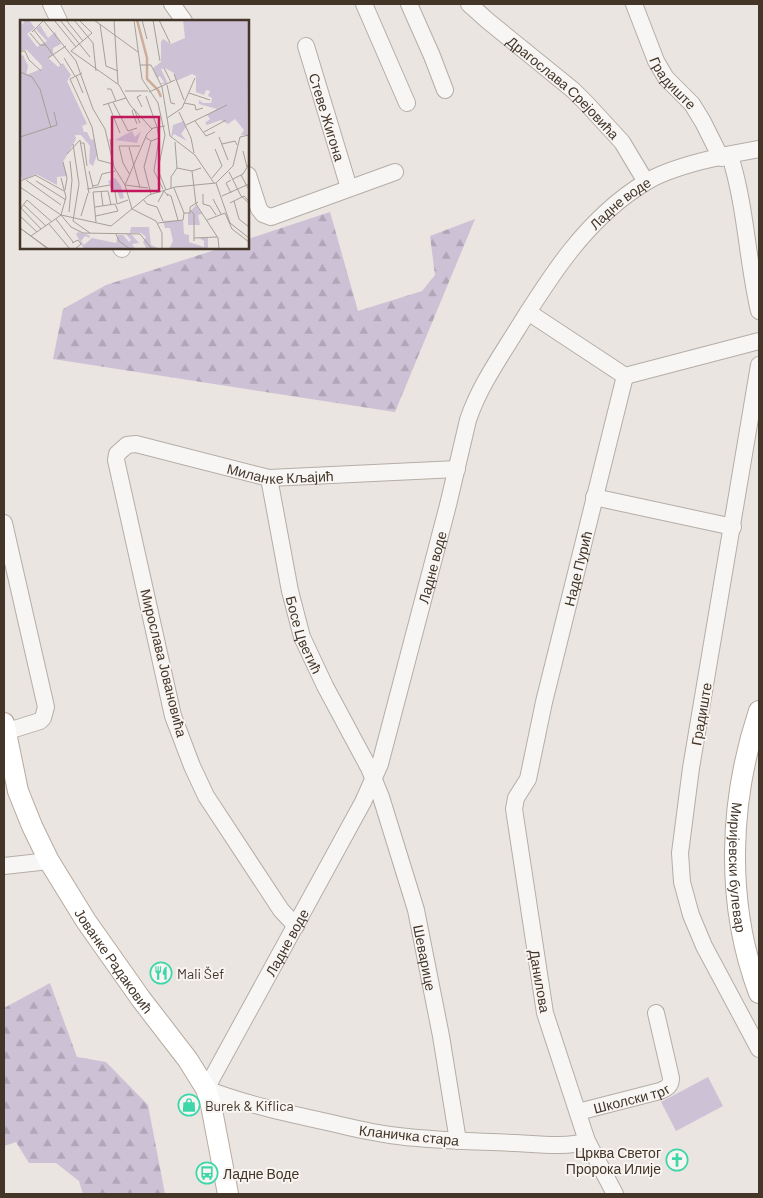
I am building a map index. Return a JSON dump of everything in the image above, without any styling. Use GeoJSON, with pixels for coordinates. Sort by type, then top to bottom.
{"type":"FeatureCollection","features":[{"type":"Feature","properties":{"kind":"main road","name":"Миријевски булевар"},"geometry":{"type":"LineString","coordinates":[[759,711],[743,773],[737,808],[735,852],[736,890],[740,922],[759,993]]}},
{"type":"Feature","properties":{"kind":"main road","name":"Јованке Радаковић"},"geometry":{"type":"LineString","coordinates":[[5,727],[7,754],[24,808],[49,861],[86,921],[141,999],[188,1060],[206,1089],[211,1105],[228,1194]]}},
{"type":"Feature","properties":{"kind":"street"},"geometry":{"type":"LineString","coordinates":[[51,4],[59,20]]}},
{"type":"Feature","properties":{"kind":"street"},"geometry":{"type":"LineString","coordinates":[[172,4],[183,20]]}},
{"type":"Feature","properties":{"kind":"street"},"geometry":{"type":"LineString","coordinates":[[364,4],[407,103]]}},
{"type":"Feature","properties":{"kind":"street"},"geometry":{"type":"LineString","coordinates":[[409,4],[445,90]]}},
{"type":"Feature","properties":{"kind":"street","name":"Драгослава Срејовића"},"geometry":{"type":"LineString","coordinates":[[469,4],[574,90],[622,142],[646,182]]}},
{"type":"Feature","properties":{"kind":"street","name":"Градиште"},"geometry":{"type":"LineString","coordinates":[[634,4],[656,60],[666,78],[692,104],[725,157],[742,204],[750,269],[759,311]]}},
{"type":"Feature","properties":{"kind":"street","name":"Стеве Жигона"},"geometry":{"type":"LineString","coordinates":[[306,46],[349,188]]}},
{"type":"Feature","properties":{"kind":"street","name":"Ладне воде"},"geometry":{"type":"LineString","coordinates":[[206,1089],[363,802],[380,764],[468,420],[476,400],[498,359],[560,264],[599,218],[614,204],[658,175],[759,149]]}},
{"type":"Feature","properties":{"kind":"street"},"geometry":{"type":"LineString","coordinates":[[249,178],[259,209],[267,216],[275,216],[395,172]]}},
{"type":"Feature","properties":{"kind":"street"},"geometry":{"type":"LineString","coordinates":[[528,312],[625,376],[759,342]]}},
{"type":"Feature","properties":{"kind":"street","name":"Градиште"},"geometry":{"type":"LineString","coordinates":[[759,365],[691,768],[684,817],[680,868],[687,901],[696,929],[759,1049]]}},
{"type":"Feature","properties":{"kind":"street","name":"Наде Пурић"},"geometry":{"type":"LineString","coordinates":[[533,761],[544,702],[625,376]]}},
{"type":"Feature","properties":{"kind":"street","name":"Миланке Кљајић"},"geometry":{"type":"LineString","coordinates":[[116,460],[121,448],[126,445],[136,444],[269,478],[457,469]]}},
{"type":"Feature","properties":{"kind":"street","name":"Мирослава Јовановића"},"geometry":{"type":"LineString","coordinates":[[116,460],[178,730],[206,796],[281,910],[296,926]]}},
{"type":"Feature","properties":{"kind":"street","name":"Босе Цветић"},"geometry":{"type":"LineString","coordinates":[[269,478],[290,591],[302,637],[325,686],[374,779]]}},
{"type":"Feature","properties":{"kind":"street"},"geometry":{"type":"LineString","coordinates":[[594,497],[733,527]]}},
{"type":"Feature","properties":{"kind":"street"},"geometry":{"type":"LineString","coordinates":[[4,523],[8,557],[46,707],[43,718],[40,721],[5,727]]}},
{"type":"Feature","properties":{"kind":"street","name":"Данилова"},"geometry":{"type":"LineString","coordinates":[[533,761],[526,784],[516,798],[514,809],[544,1006],[587,1141],[615,1194]]}},
{"type":"Feature","properties":{"kind":"street","name":"Шеварице"},"geometry":{"type":"LineString","coordinates":[[374,779],[416,910],[425,949],[458,1141]]}},
{"type":"Feature","properties":{"kind":"street"},"geometry":{"type":"LineString","coordinates":[[4,866],[49,861]]}},
{"type":"Feature","properties":{"kind":"street","name":"Школски трг"},"geometry":{"type":"LineString","coordinates":[[578,1112],[660,1091],[671,1084],[656,1013]]}},
{"type":"Feature","properties":{"kind":"street","name":"Кланичка стара"},"geometry":{"type":"LineString","coordinates":[[206,1089],[229,1098],[356,1130],[392,1136],[458,1141],[547,1144],[576,1144],[587,1141]]}},
{"type":"Feature","properties":{"kind":"green space"},"geometry":{"type":"Polygon","coordinates":[[[330,212],[358,311],[422,291],[435,275],[430,236],[475,219],[395,412],[53,359],[63,309],[106,285],[218,249],[249,249],[249,239],[330,212]]]}},
{"type":"Feature","properties":{"kind":"green space"},"geometry":{"type":"Polygon","coordinates":[[[50,983],[77,1057],[106,1062],[148,1105],[165,1194],[83,1194],[79,1181],[56,1163],[29,1163],[16,1142],[4,1146],[4,1008],[50,983]]]}},
{"type":"Feature","properties":{"kind":"green space"},"geometry":{"type":"Polygon","coordinates":[[[708,1077],[723,1106],[676,1131],[661,1102],[708,1077]]]}},
{"type":"Feature","properties":{"kind":"place","name":"Mali Šef"},"geometry":{"type":"Point","coordinates":[161,973]}},
{"type":"Feature","properties":{"kind":"place","name":"Burek & Kiflica"},"geometry":{"type":"Point","coordinates":[189,1105]}},
{"type":"Feature","properties":{"kind":"place","name":"Црква Светог Пророка Илије"},"geometry":{"type":"Point","coordinates":[677,1160]}},
{"type":"Feature","properties":{"kind":"place","name":"Ладне Воде"},"geometry":{"type":"Point","coordinates":[207,1173]}}]}
